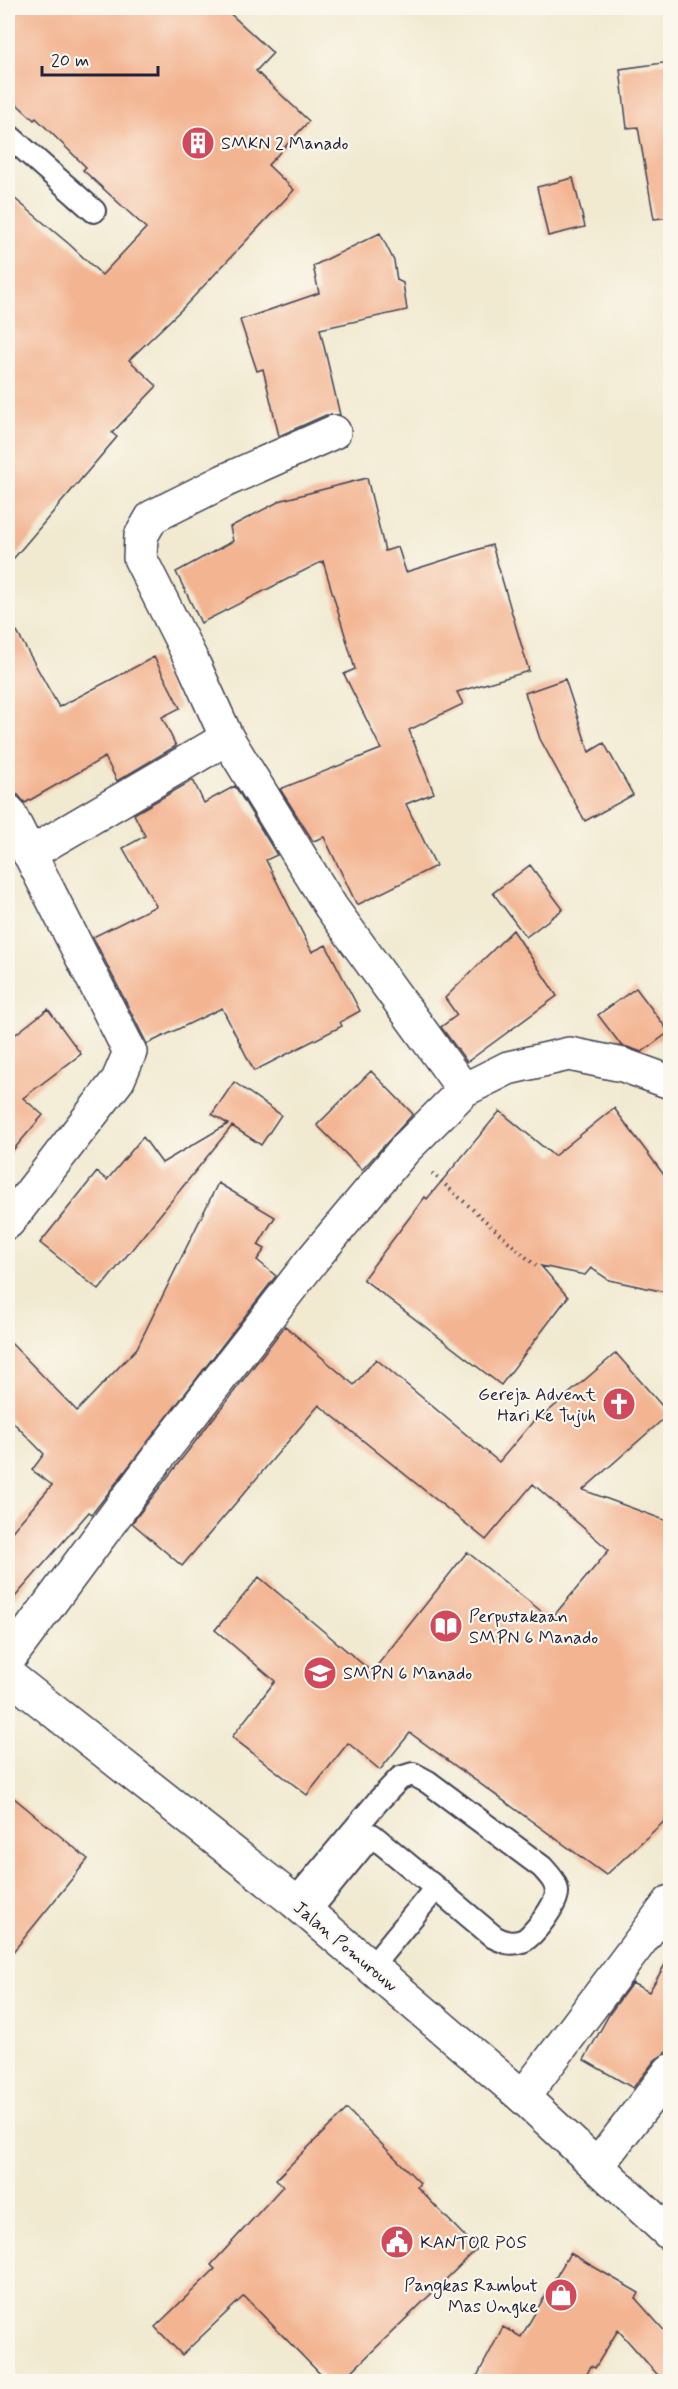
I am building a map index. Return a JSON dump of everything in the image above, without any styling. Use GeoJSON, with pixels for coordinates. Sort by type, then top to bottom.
{"type":"FeatureCollection","features":[{"type":"Feature","properties":{"kind":"street"},"geometry":{"type":"LineString","coordinates":[[334,432],[224,481],[152,517],[141,536],[140,558],[194,665],[227,738],[331,907],[464,1090]]}},
{"type":"Feature","properties":{"kind":"street"},"geometry":{"type":"LineString","coordinates":[[29,854],[227,738]]}},
{"type":"Feature","properties":{"kind":"street"},"geometry":{"type":"LineString","coordinates":[[8,811],[130,1052],[118,1080],[8,1222]]}},
{"type":"Feature","properties":{"kind":"street"},"geometry":{"type":"LineString","coordinates":[[8,1660],[156,1460],[270,1314],[405,1149],[464,1090],[508,1068],[569,1054],[623,1065],[670,1082]]}},
{"type":"Feature","properties":{"kind":"street","name":"Jalan Pomurouw"},"geometry":{"type":"LineString","coordinates":[[8,1675],[301,1907],[524,2097],[670,2234]]}},
{"type":"Feature","properties":{"kind":"street"},"geometry":{"type":"LineString","coordinates":[[524,2097],[670,1902]]}},
{"type":"Feature","properties":{"kind":"street"},"geometry":{"type":"LineString","coordinates":[[597,2166],[670,2071]]}},
{"type":"Feature","properties":{"kind":"lane"},"geometry":{"type":"LineString","coordinates":[[8,135],[94,211]]}},
{"type":"Feature","properties":{"kind":"lane"},"geometry":{"type":"LineString","coordinates":[[413,1774],[428,1782],[542,1867],[554,1881],[557,1894],[553,1907],[525,1941],[504,1943],[372,1835],[301,1907],[378,1801],[400,1778],[413,1774]]}},
{"type":"Feature","properties":{"kind":"lane"},"geometry":{"type":"LineString","coordinates":[[371,1967],[436,1888]]}},
{"type":"Feature","properties":{"kind":"path"},"geometry":{"type":"LineString","coordinates":[[405,1149],[538,1268]]}},
{"type":"Feature","properties":{"kind":"building"},"geometry":{"type":"Polygon","coordinates":[[[8,8],[224,8],[273,53],[256,71],[309,121],[268,165],[294,190],[183,308],[129,360],[157,386],[112,433],[117,437],[8,565],[8,193],[102,275],[146,228],[83,170],[86,167],[36,118],[34,120],[8,96],[8,8]]]}},
{"type":"Feature","properties":{"kind":"building"},"geometry":{"type":"Polygon","coordinates":[[[670,62],[670,217],[654,219],[638,127],[627,128],[620,69],[670,62]]]}},
{"type":"Feature","properties":{"kind":"building"},"geometry":{"type":"Polygon","coordinates":[[[573,178],[585,227],[548,236],[537,187],[573,178]]]}},
{"type":"Feature","properties":{"kind":"building"},"geometry":{"type":"Polygon","coordinates":[[[380,233],[394,261],[397,280],[403,283],[407,310],[320,329],[340,415],[326,415],[279,436],[263,369],[257,371],[240,320],[319,293],[313,266],[380,233]]]}},
{"type":"Feature","properties":{"kind":"building"},"geometry":{"type":"Polygon","coordinates":[[[367,478],[385,551],[398,547],[406,572],[492,545],[529,671],[457,692],[463,704],[409,730],[434,793],[406,804],[436,866],[357,905],[324,837],[313,841],[280,789],[381,749],[344,674],[355,669],[323,561],[201,623],[176,572],[233,541],[230,527],[282,500],[367,478]]]}},
{"type":"Feature","properties":{"kind":"building"},"geometry":{"type":"Polygon","coordinates":[[[8,616],[59,707],[154,657],[180,708],[162,717],[176,746],[117,781],[105,757],[25,803],[18,795],[8,793],[8,616]]]}},
{"type":"Feature","properties":{"kind":"building"},"geometry":{"type":"Polygon","coordinates":[[[565,679],[589,752],[604,743],[633,795],[585,821],[540,739],[525,693],[565,679]]]}},
{"type":"Feature","properties":{"kind":"building"},"geometry":{"type":"Polygon","coordinates":[[[193,780],[204,803],[235,786],[277,855],[266,860],[312,952],[326,945],[360,1011],[340,1022],[342,1026],[254,1071],[222,1008],[147,1044],[93,937],[156,906],[123,848],[145,836],[134,814],[193,780]]]}},
{"type":"Feature","properties":{"kind":"building"},"geometry":{"type":"Polygon","coordinates":[[[530,865],[563,909],[526,937],[493,893],[530,865]]]}},
{"type":"Feature","properties":{"kind":"building"},"geometry":{"type":"Polygon","coordinates":[[[513,930],[557,996],[467,1062],[441,1027],[457,1015],[445,998],[513,930]]]}},
{"type":"Feature","properties":{"kind":"building"},"geometry":{"type":"Polygon","coordinates":[[[636,988],[669,1032],[642,1052],[621,1045],[598,1015],[636,988]]]}},
{"type":"Feature","properties":{"kind":"building"},"geometry":{"type":"Polygon","coordinates":[[[48,1009],[81,1054],[23,1098],[43,1115],[8,1156],[8,1040],[48,1009]]]}},
{"type":"Feature","properties":{"kind":"building"},"geometry":{"type":"Polygon","coordinates":[[[371,1071],[413,1114],[362,1170],[317,1125],[371,1071]]]}},
{"type":"Feature","properties":{"kind":"building"},"geometry":{"type":"Polygon","coordinates":[[[234,1082],[281,1115],[261,1145],[232,1126],[99,1290],[40,1243],[97,1172],[107,1180],[143,1137],[162,1163],[228,1124],[212,1114],[234,1082]]]}},
{"type":"Feature","properties":{"kind":"building"},"geometry":{"type":"Polygon","coordinates":[[[614,1108],[670,1183],[670,1293],[609,1280],[591,1268],[585,1275],[541,1266],[568,1297],[501,1385],[363,1279],[425,1197],[427,1199],[500,1111],[554,1156],[614,1108]]]}},
{"type":"Feature","properties":{"kind":"building"},"geometry":{"type":"Polygon","coordinates":[[[218,1183],[275,1217],[258,1245],[265,1249],[257,1260],[276,1276],[92,1514],[89,1512],[8,1605],[8,1536],[52,1485],[32,1470],[44,1454],[8,1417],[8,1340],[77,1411],[137,1348],[218,1183]]]}},
{"type":"Feature","properties":{"kind":"building"},"geometry":{"type":"Polygon","coordinates":[[[285,1326],[354,1385],[376,1359],[499,1462],[541,1412],[544,1415],[616,1353],[669,1414],[583,1490],[670,1522],[670,1816],[606,1875],[410,1733],[380,1770],[348,1743],[307,1795],[232,1737],[275,1681],[215,1630],[259,1577],[372,1672],[467,1552],[551,1619],[609,1550],[533,1484],[486,1540],[319,1405],[182,1566],[132,1523],[285,1326]]]}},
{"type":"Feature","properties":{"kind":"building"},"geometry":{"type":"Polygon","coordinates":[[[8,1793],[88,1859],[8,1958],[8,1793]]]}},
{"type":"Feature","properties":{"kind":"building"},"geometry":{"type":"Polygon","coordinates":[[[670,1956],[670,2050],[655,2060],[633,2088],[584,2060],[610,2013],[632,1983],[649,1992],[670,1956]]]}},
{"type":"Feature","properties":{"kind":"building","name":"KANTOR POS"},"geometry":{"type":"Polygon","coordinates":[[[347,2109],[420,2183],[417,2187],[477,2249],[341,2382],[328,2382],[244,2296],[182,2355],[155,2327],[215,2269],[211,2265],[283,2186],[276,2179],[347,2109]]]}},
{"type":"Feature","properties":{"kind":"building"},"geometry":{"type":"Polygon","coordinates":[[[570,2253],[639,2293],[636,2299],[670,2337],[670,2382],[664,2382],[618,2330],[595,2368],[591,2366],[583,2382],[474,2382],[503,2327],[521,2337],[570,2253]]]}},
{"type":"Feature","properties":{"kind":"place","name":"SMKN 2 Manado"},"geometry":{"type":"Point","coordinates":[198,143]}},
{"type":"Feature","properties":{"kind":"place","name":"Gereja Advent Hari Ke Tujuh"},"geometry":{"type":"Point","coordinates":[619,1404]}},
{"type":"Feature","properties":{"kind":"place","name":"Perpustakaan SMPN 6 Manado"},"geometry":{"type":"Point","coordinates":[446,1626]}},
{"type":"Feature","properties":{"kind":"place","name":"SMPN 6 Manado"},"geometry":{"type":"Point","coordinates":[320,1673]}},
{"type":"Feature","properties":{"kind":"place","name":"KANTOR POS"},"geometry":{"type":"Point","coordinates":[397,2242]}},
{"type":"Feature","properties":{"kind":"place","name":"Pangkas Rambut Mas Ungke"},"geometry":{"type":"Point","coordinates":[561,2295]}}]}
